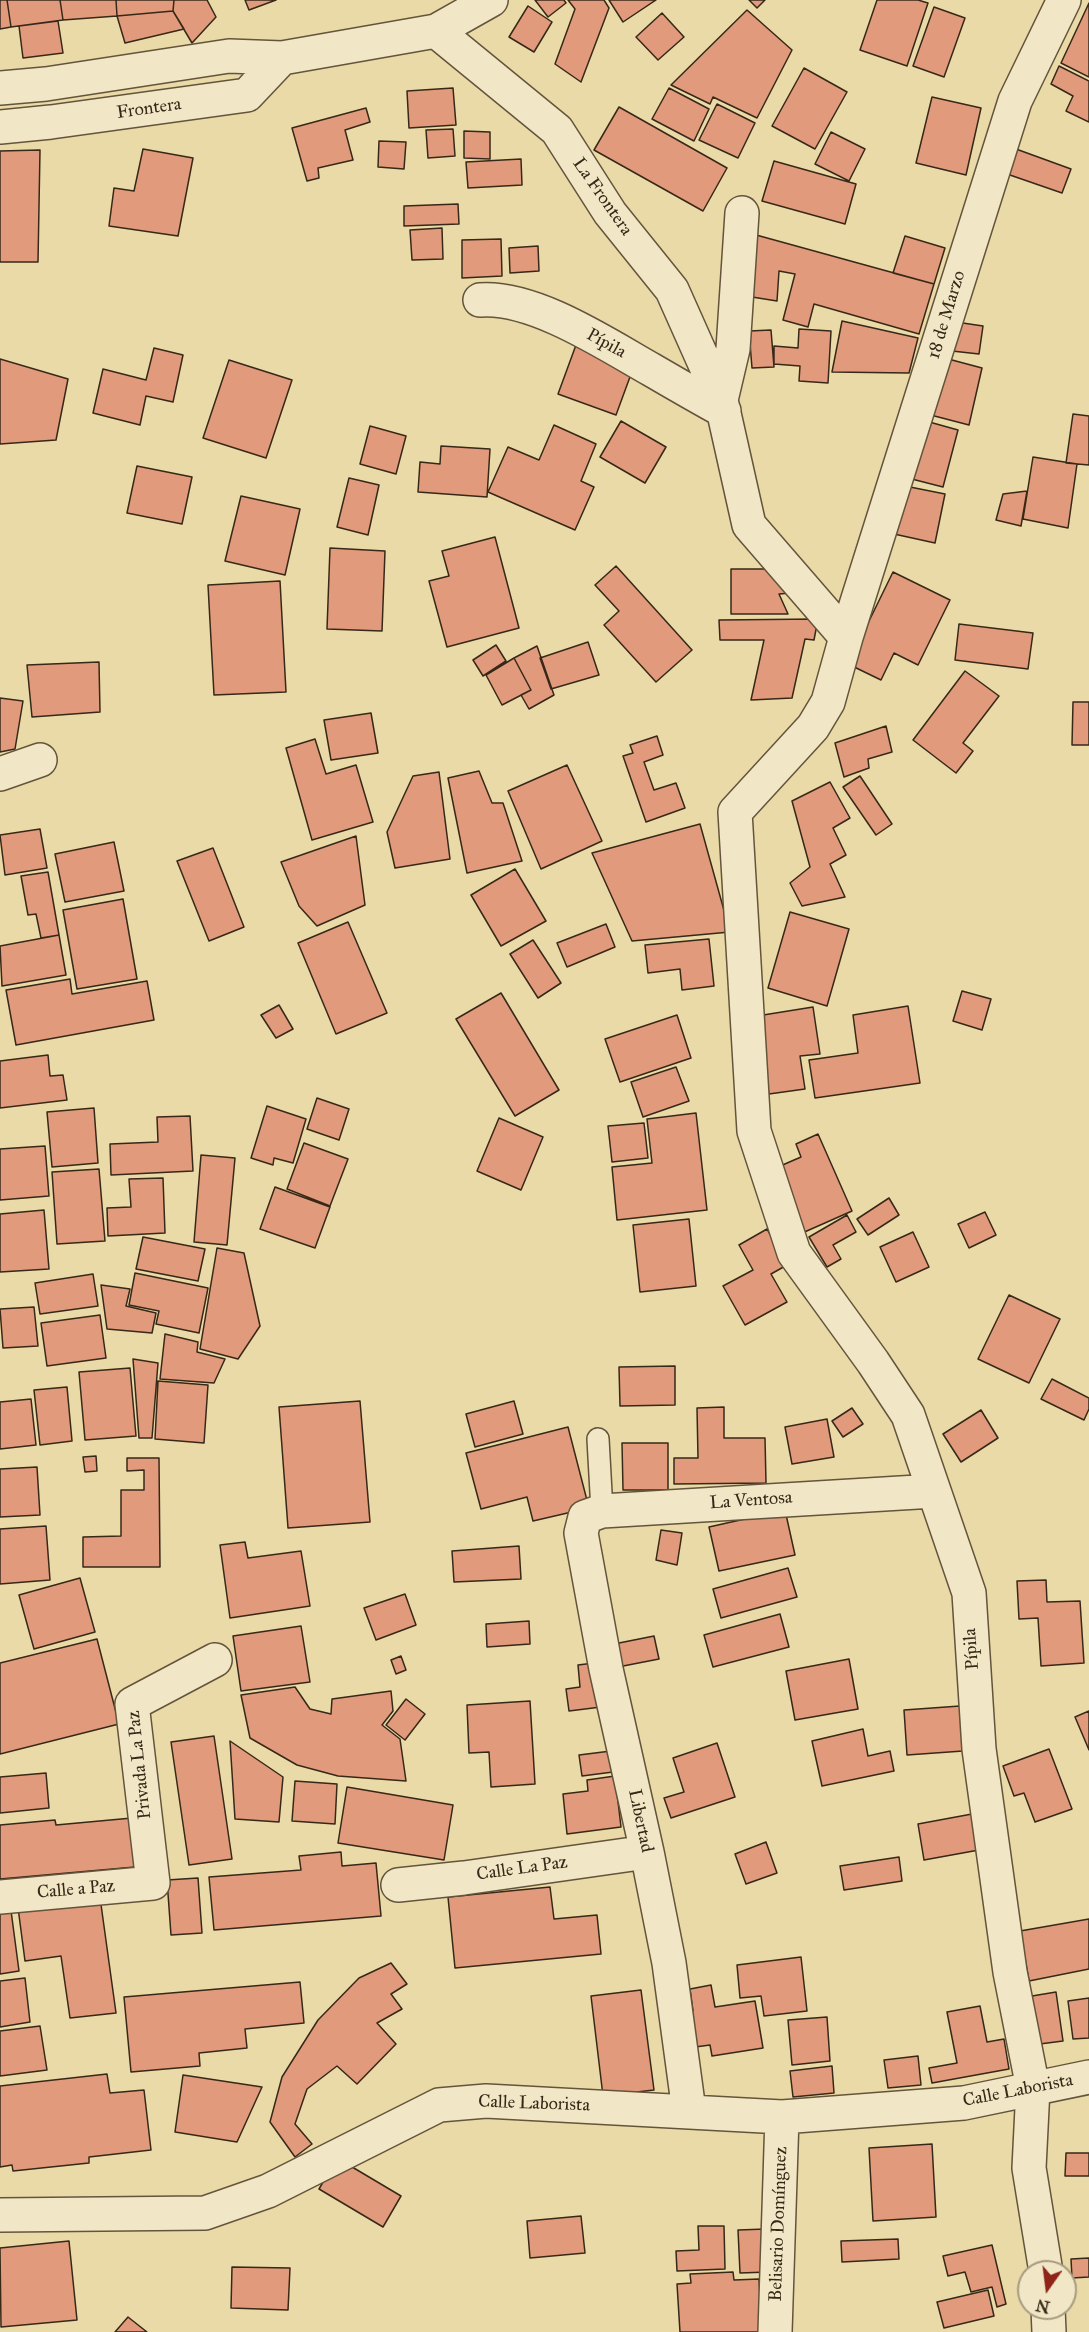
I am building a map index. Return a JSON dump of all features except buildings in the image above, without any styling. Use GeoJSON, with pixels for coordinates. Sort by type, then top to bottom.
{"type":"FeatureCollection","features":[{"type":"Feature","properties":{"kind":"street"},"geometry":{"type":"LineString","coordinates":[[0,87],[46,84],[228,56],[282,58],[436,31],[491,0]]}},
{"type":"Feature","properties":{"kind":"street","name":"18 de Marzo"},"geometry":{"type":"LineString","coordinates":[[794,1252],[754,1131],[735,812],[813,728],[828,702],[846,637],[1015,100],[1065,0]]}},
{"type":"Feature","properties":{"kind":"street","name":"La Frontera"},"geometry":{"type":"LineString","coordinates":[[436,31],[557,130],[610,213],[672,290],[723,406]]}},
{"type":"Feature","properties":{"kind":"street","name":"Frontera"},"geometry":{"type":"LineString","coordinates":[[0,127],[247,95],[282,58]]}},
{"type":"Feature","properties":{"kind":"street"},"geometry":{"type":"LineString","coordinates":[[742,213],[733,350],[723,406],[749,525],[846,637]]}},
{"type":"Feature","properties":{"kind":"street","name":"Pípila"},"geometry":{"type":"LineString","coordinates":[[480,300],[496,299],[514,303],[561,321],[723,406]]}},
{"type":"Feature","properties":{"kind":"street"},"geometry":{"type":"LineString","coordinates":[[0,774],[40,760]]}},
{"type":"Feature","properties":{"kind":"street","name":"Pípila"},"geometry":{"type":"LineString","coordinates":[[794,1252],[908,1415],[969,1593],[979,1749],[1010,1972],[1033,2088],[1029,2168],[1044,2260]]}},
{"type":"Feature","properties":{"kind":"street","name":"La Ventosa"},"geometry":{"type":"LineString","coordinates":[[591,1522],[934,1491]]}},
{"type":"Feature","properties":{"kind":"street","name":"Libertad"},"geometry":{"type":"LineString","coordinates":[[591,1522],[606,1669],[669,1963],[689,2111]]}},
{"type":"Feature","properties":{"kind":"street","name":"Privada La Paz"},"geometry":{"type":"LineString","coordinates":[[153,1883],[132,1704],[215,1660]]}},
{"type":"Feature","properties":{"kind":"street","name":"Calle La Paz"},"geometry":{"type":"LineString","coordinates":[[398,1885],[647,1852]]}},
{"type":"Feature","properties":{"kind":"street","name":"Calle a Paz"},"geometry":{"type":"LineString","coordinates":[[0,1896],[153,1883]]}},
{"type":"Feature","properties":{"kind":"street","name":"Calle Laborista"},"geometry":{"type":"LineString","coordinates":[[0,2215],[204,2213],[268,2191],[439,2105],[486,2101],[782,2116],[964,2103],[1089,2077]]}},
{"type":"Feature","properties":{"kind":"street","name":"Belisario Domínguez"},"geometry":{"type":"LineString","coordinates":[[775,2332],[782,2116]]}},
{"type":"Feature","properties":{"kind":"lane"},"geometry":{"type":"LineString","coordinates":[[591,1522],[598,1439]]}}]}
